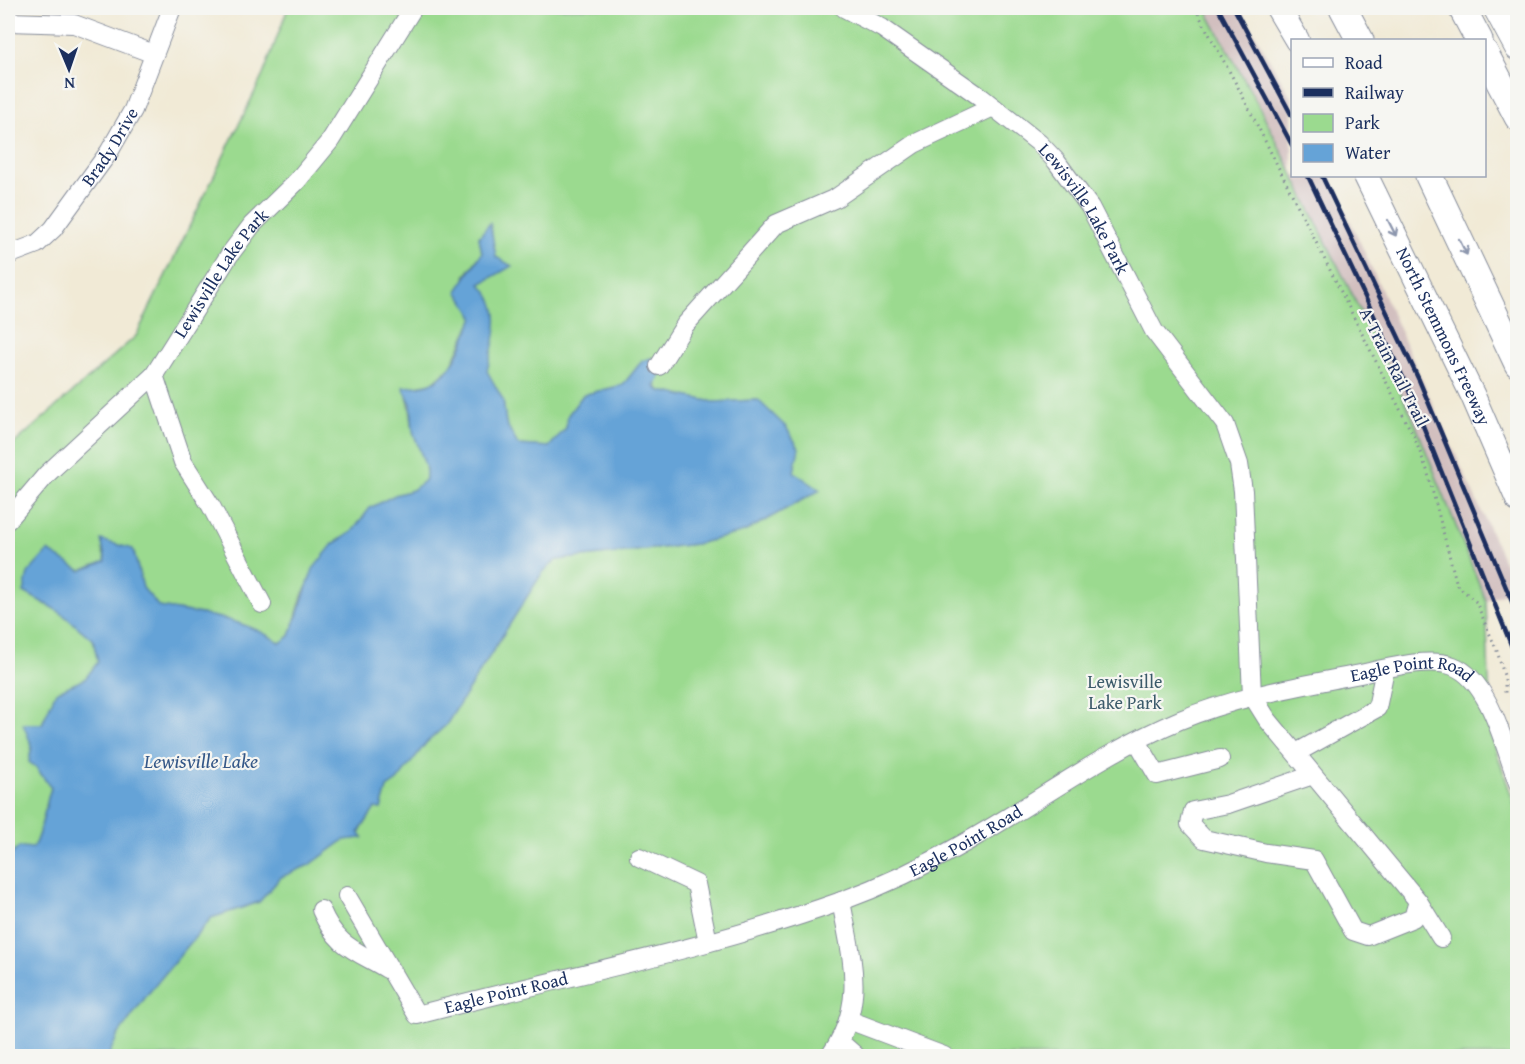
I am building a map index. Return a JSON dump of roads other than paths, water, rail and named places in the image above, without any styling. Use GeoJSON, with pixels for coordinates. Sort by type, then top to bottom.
{"type":"FeatureCollection","features":[{"type":"Feature","properties":{"kind":"highway"},"geometry":{"type":"LineString","coordinates":[[1343,8],[1359,39]]}},
{"type":"Feature","properties":{"kind":"highway"},"geometry":{"type":"LineString","coordinates":[[1462,8],[1478,39]]}},
{"type":"Feature","properties":{"kind":"highway"},"geometry":{"type":"LineString","coordinates":[[1497,8],[1518,47]]}},
{"type":"Feature","properties":{"kind":"highway"},"geometry":{"type":"LineString","coordinates":[[1486,54],[1518,117]]}},
{"type":"Feature","properties":{"kind":"highway"},"geometry":{"type":"LineString","coordinates":[[1429,177],[1518,364]]}},
{"type":"Feature","properties":{"kind":"main road"},"geometry":{"type":"LineString","coordinates":[[1278,8],[1296,39]]}},
{"type":"Feature","properties":{"kind":"main road","name":"North Stemmons Freeway"},"geometry":{"type":"LineString","coordinates":[[1366,177],[1473,396],[1518,500]]}},
{"type":"Feature","properties":{"kind":"street","name":"Brady Drive"},"geometry":{"type":"LineString","coordinates":[[8,255],[27,249],[45,238],[72,204],[126,123],[172,8]]}},
{"type":"Feature","properties":{"kind":"street","name":"Lewisville Lake Park"},"geometry":{"type":"LineString","coordinates":[[8,520],[47,474],[154,375],[230,254],[252,225],[297,181],[330,141],[413,8]]}},
{"type":"Feature","properties":{"kind":"street","name":"Lewisville Lake Park"},"geometry":{"type":"LineString","coordinates":[[844,8],[882,28],[993,107],[1039,143],[1074,183],[1107,237],[1154,331],[1225,424],[1239,464],[1243,491],[1252,695],[1267,719],[1418,901],[1441,938]]}},
{"type":"Feature","properties":{"kind":"street"},"geometry":{"type":"LineString","coordinates":[[8,22],[74,24],[154,54]]}},
{"type":"Feature","properties":{"kind":"street"},"geometry":{"type":"LineString","coordinates":[[659,366],[685,325],[776,224],[836,198],[914,144],[993,107]]}},
{"type":"Feature","properties":{"kind":"street"},"geometry":{"type":"LineString","coordinates":[[154,375],[183,462],[211,506],[262,604]]}},
{"type":"Feature","properties":{"kind":"street","name":"Eagle Point Road"},"geometry":{"type":"LineString","coordinates":[[389,969],[417,1015],[610,969],[708,942],[841,901],[946,853],[1137,741],[1178,721],[1252,695],[1384,669],[1441,663],[1454,666],[1476,683],[1496,701],[1518,783]]}},
{"type":"Feature","properties":{"kind":"street"},"geometry":{"type":"LineString","coordinates":[[1296,753],[1377,708],[1384,669]]}},
{"type":"Feature","properties":{"kind":"street"},"geometry":{"type":"LineString","coordinates":[[1137,741],[1157,775],[1220,759]]}},
{"type":"Feature","properties":{"kind":"street"},"geometry":{"type":"LineString","coordinates":[[1314,775],[1228,804],[1194,811],[1190,824],[1204,838],[1266,853],[1314,860],[1353,931],[1368,936],[1413,918],[1418,901]]}},
{"type":"Feature","properties":{"kind":"street"},"geometry":{"type":"LineString","coordinates":[[639,857],[696,884],[708,942]]}},
{"type":"Feature","properties":{"kind":"street"},"geometry":{"type":"LineString","coordinates":[[347,896],[389,969]]}},
{"type":"Feature","properties":{"kind":"street"},"geometry":{"type":"LineString","coordinates":[[841,901],[854,991],[849,1020],[835,1049],[856,1056]]}},
{"type":"Feature","properties":{"kind":"street"},"geometry":{"type":"LineString","coordinates":[[321,910],[326,923],[342,944],[389,969]]}},
{"type":"Feature","properties":{"kind":"street"},"geometry":{"type":"LineString","coordinates":[[849,1020],[944,1056]]}},
{"type":"Feature","properties":{"kind":"water","name":"Lewisville Lake"},"geometry":{"type":"Polygon","coordinates":[[[490,223],[496,257],[512,266],[480,284],[488,294],[496,314],[495,336],[487,371],[503,400],[506,423],[518,445],[549,447],[566,428],[568,415],[583,395],[623,385],[642,361],[651,358],[658,362],[661,374],[655,387],[660,391],[714,402],[758,400],[786,427],[799,448],[794,472],[820,490],[744,532],[696,544],[556,560],[542,573],[446,725],[426,743],[397,781],[387,788],[381,809],[375,808],[359,832],[363,838],[344,840],[311,864],[281,877],[259,902],[211,918],[147,995],[118,1035],[108,1056],[8,1056],[8,858],[19,847],[33,848],[51,788],[36,767],[29,762],[32,746],[23,724],[42,724],[56,692],[85,679],[98,662],[93,640],[60,612],[24,592],[28,573],[48,551],[81,571],[106,561],[101,540],[133,549],[143,588],[159,607],[237,622],[280,643],[290,636],[313,569],[333,544],[352,532],[370,508],[395,495],[413,490],[426,479],[426,468],[413,431],[411,404],[403,387],[431,383],[447,371],[458,354],[474,317],[457,291],[482,253],[479,237],[490,223]]]}},
{"type":"Feature","properties":{"kind":"railway"},"geometry":{"type":"LineString","coordinates":[[1218,8],[1291,143]]}},
{"type":"Feature","properties":{"kind":"railway"},"geometry":{"type":"LineString","coordinates":[[1234,8],[1291,114]]}},
{"type":"Feature","properties":{"kind":"railway"},"geometry":{"type":"LineString","coordinates":[[1308,177],[1407,386],[1518,662]]}},
{"type":"Feature","properties":{"kind":"railway"},"geometry":{"type":"LineString","coordinates":[[1322,177],[1419,380],[1518,616]]}}]}
